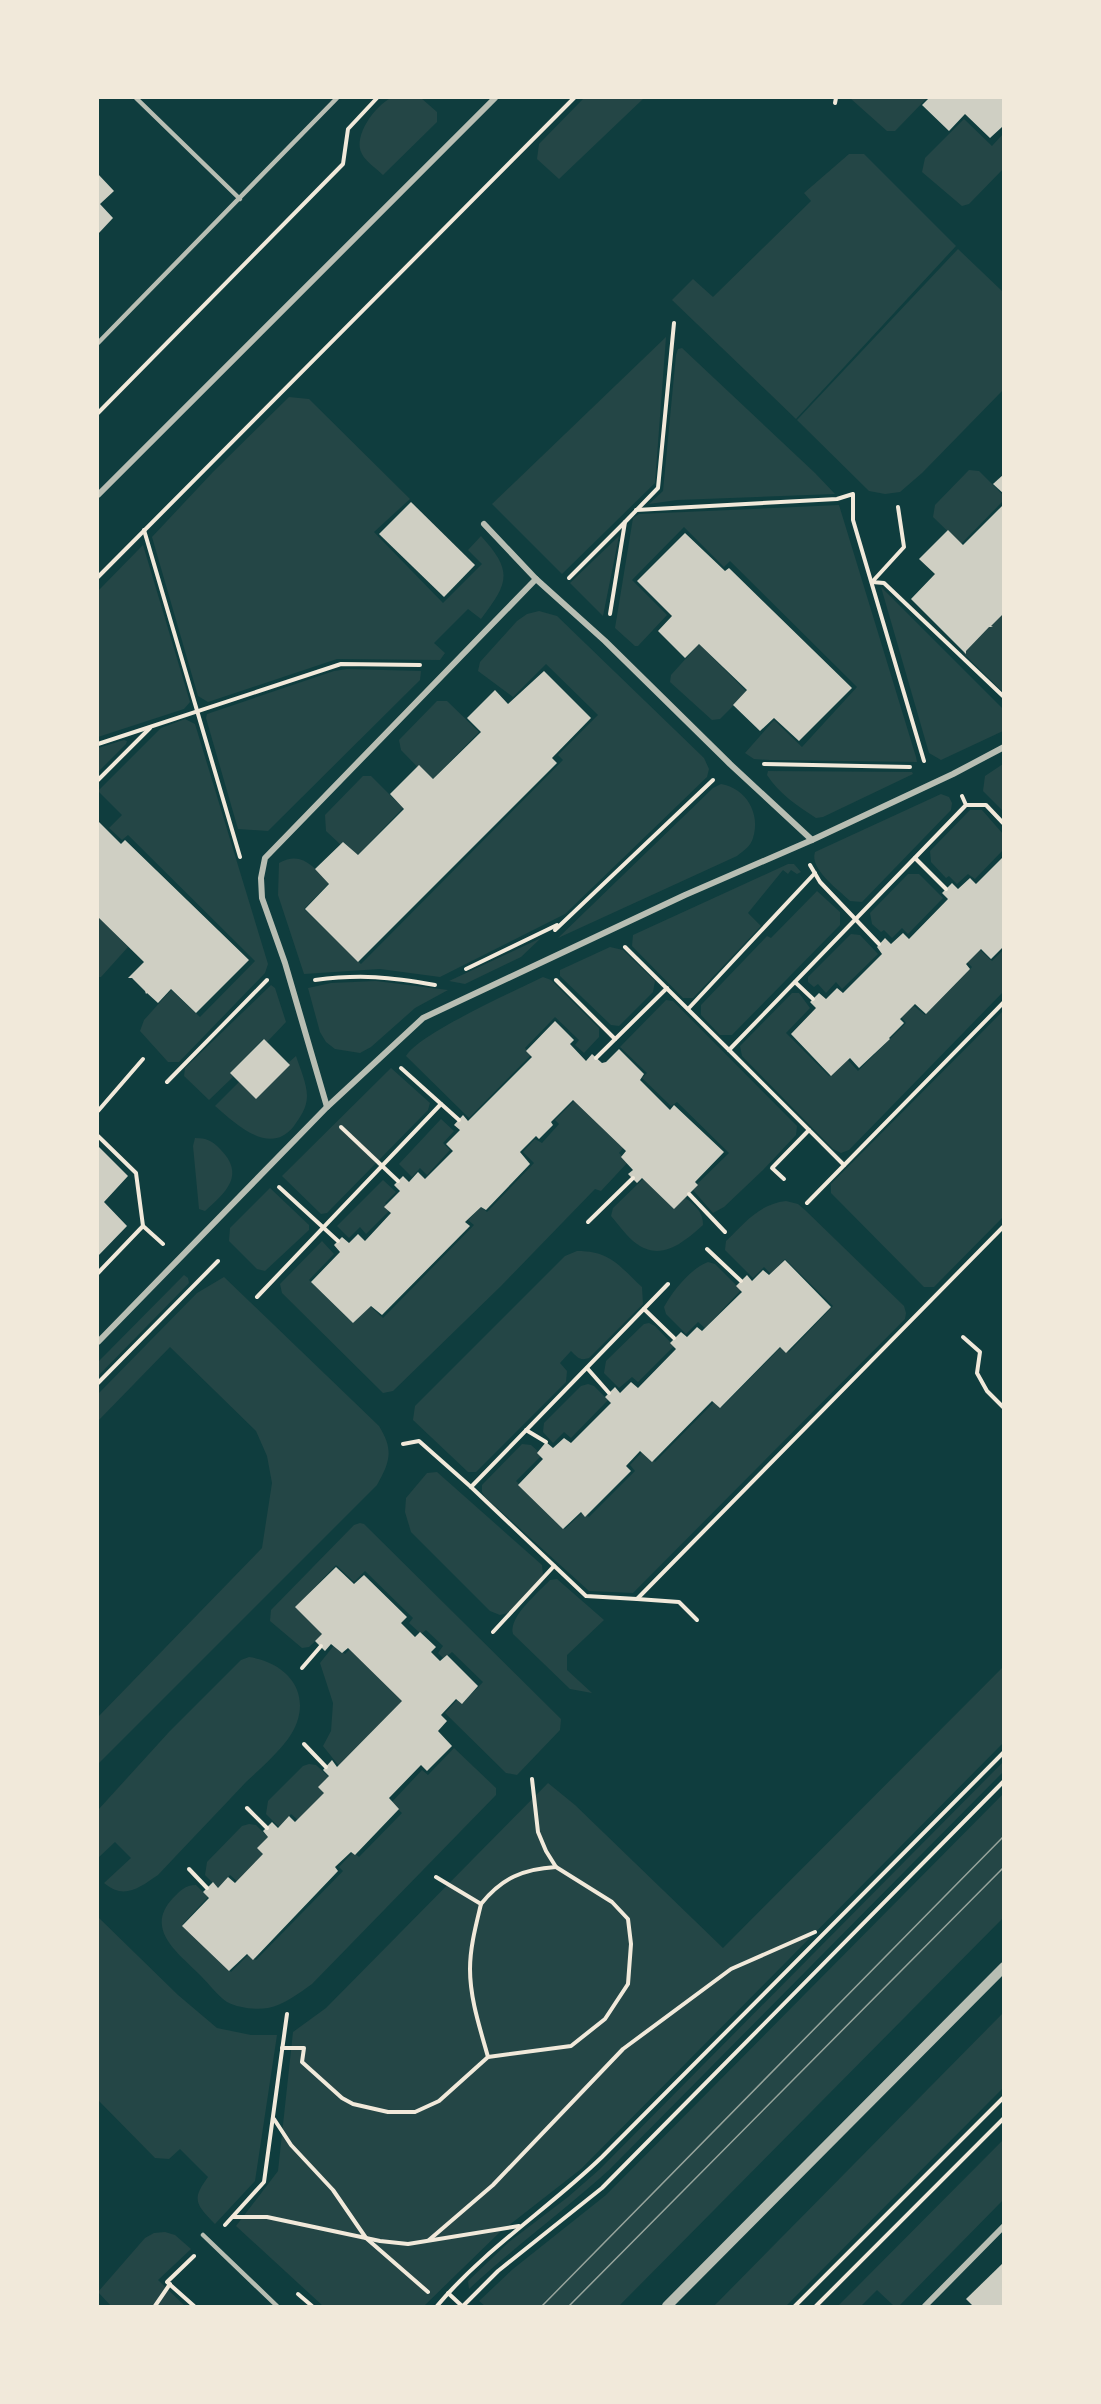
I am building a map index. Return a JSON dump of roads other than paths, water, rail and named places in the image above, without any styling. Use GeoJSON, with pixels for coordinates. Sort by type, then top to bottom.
{"type":"FeatureCollection","features":[{"type":"Feature","properties":{"kind":"street"},"geometry":{"type":"LineString","coordinates":[[98,495],[495,98]]}},
{"type":"Feature","properties":{"kind":"street"},"geometry":{"type":"LineString","coordinates":[[484,524],[536,579],[605,641],[730,764],[812,840]]}},
{"type":"Feature","properties":{"kind":"street"},"geometry":{"type":"LineString","coordinates":[[327,1107],[285,963],[262,898],[261,878],[265,858],[536,579]]}},
{"type":"Feature","properties":{"kind":"street"},"geometry":{"type":"LineString","coordinates":[[98,1342],[327,1107],[423,1018],[812,840],[1004,747]]}},
{"type":"Feature","properties":{"kind":"street"},"geometry":{"type":"LineString","coordinates":[[667,2307],[1004,1967]]}},
{"type":"Feature","properties":{"kind":"street"},"geometry":{"type":"LineString","coordinates":[[925,2307],[1004,2226]]}},
{"type":"Feature","properties":{"kind":"lane"},"geometry":{"type":"LineString","coordinates":[[136,98],[240,199]]}},
{"type":"Feature","properties":{"kind":"lane"},"geometry":{"type":"LineString","coordinates":[[98,343],[337,98]]}},
{"type":"Feature","properties":{"kind":"lane"},"geometry":{"type":"LineString","coordinates":[[203,2235],[277,2307]]}},
{"type":"Feature","properties":{"kind":"tram line"},"geometry":{"type":"LineString","coordinates":[[542,2306],[1004,1836]]}},
{"type":"Feature","properties":{"kind":"tram line"},"geometry":{"type":"LineString","coordinates":[[569,2306],[1004,1867]]}}]}
